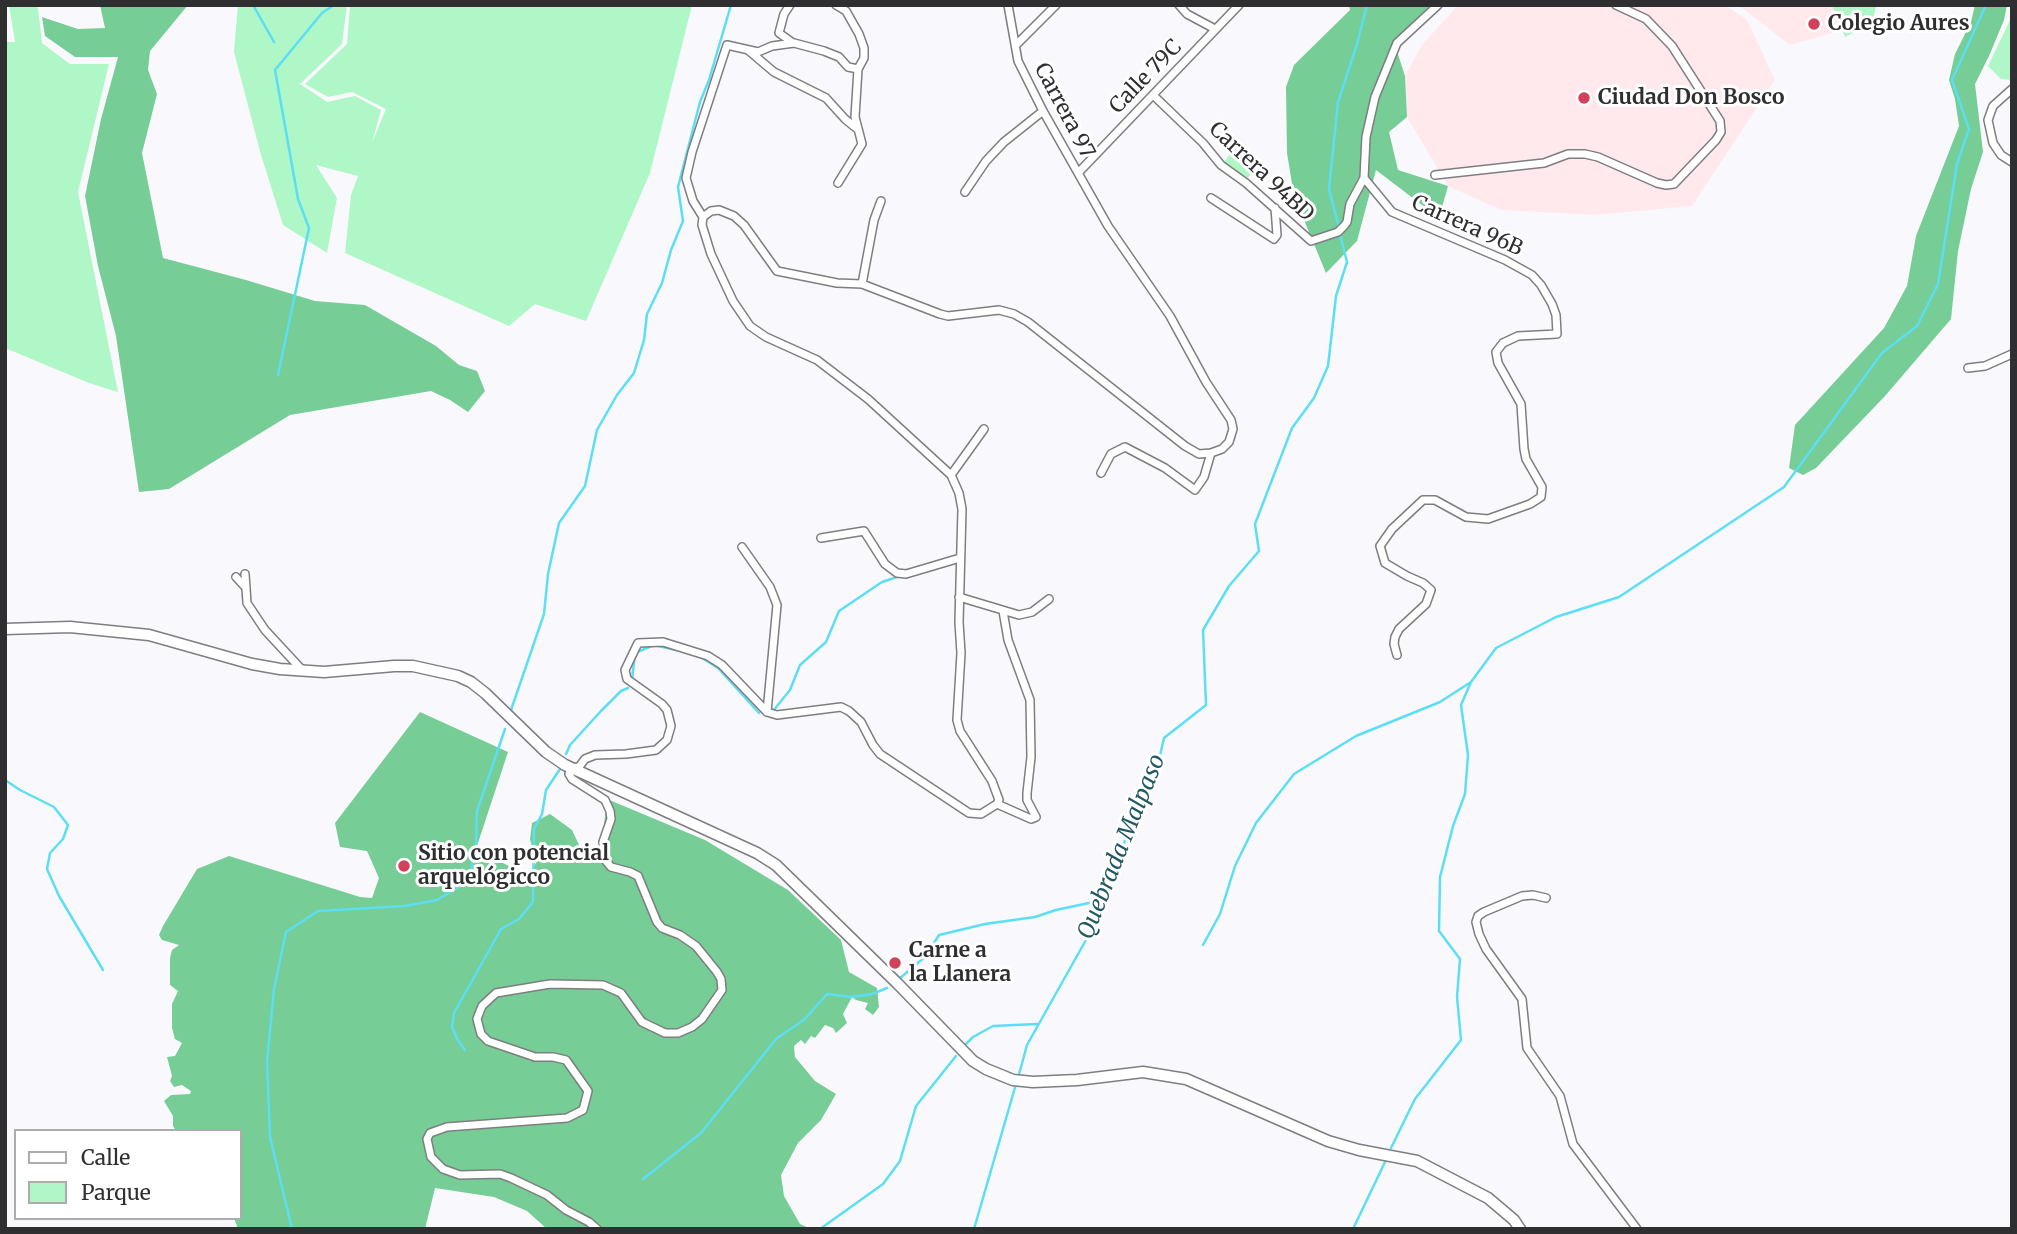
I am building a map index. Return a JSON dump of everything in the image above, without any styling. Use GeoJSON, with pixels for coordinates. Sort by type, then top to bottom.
{"type":"FeatureCollection","features":[{"type":"Feature","properties":{"kind":"main road"},"geometry":{"type":"LineString","coordinates":[[5,629],[70,627],[149,635],[252,664],[303,671],[348,671],[403,666],[446,671],[471,682],[546,752],[571,768],[757,853],[776,865],[973,1061],[1017,1080],[1077,1080],[1143,1072],[1186,1079],[1328,1141],[1417,1161],[1488,1198],[1514,1220],[1520,1229]]}},
{"type":"Feature","properties":{"kind":"street"},"geometry":{"type":"LineString","coordinates":[[790,5],[780,35],[794,43],[839,57],[848,67],[858,69]]}},
{"type":"Feature","properties":{"kind":"street"},"geometry":{"type":"LineString","coordinates":[[836,5],[849,8],[864,48],[864,58],[858,69],[855,108],[856,128],[861,140],[860,150],[838,183]]}},
{"type":"Feature","properties":{"kind":"street","name":"Carrera 97"},"geometry":{"type":"LineString","coordinates":[[1008,5],[1018,61],[1043,111],[1108,226],[1170,316],[1206,382],[1231,420],[1233,429],[1229,442],[1222,449],[1211,453]]}},
{"type":"Feature","properties":{"kind":"street"},"geometry":{"type":"LineString","coordinates":[[1017,44],[1056,5]]}},
{"type":"Feature","properties":{"kind":"street"},"geometry":{"type":"LineString","coordinates":[[1179,5],[1187,14],[1215,29]]}},
{"type":"Feature","properties":{"kind":"street","name":"Calle 79C"},"geometry":{"type":"LineString","coordinates":[[1078,173],[1239,5]]}},
{"type":"Feature","properties":{"kind":"street"},"geometry":{"type":"LineString","coordinates":[[1364,178],[1366,138],[1375,97],[1397,43],[1438,5]]}},
{"type":"Feature","properties":{"kind":"street"},"geometry":{"type":"LineString","coordinates":[[1435,175],[1544,163],[1568,154],[1585,154],[1657,183],[1674,184],[1716,140],[1721,132],[1720,121],[1672,46],[1646,19],[1616,5]]}},
{"type":"Feature","properties":{"kind":"street"},"geometry":{"type":"LineString","coordinates":[[794,43],[772,46],[758,52],[727,45],[692,152],[687,184],[703,217],[702,225],[711,254],[733,301],[750,326],[766,338],[817,360],[868,399],[951,475],[962,509],[959,597],[961,653],[957,720],[960,731],[992,781],[998,796],[997,804]]}},
{"type":"Feature","properties":{"kind":"street"},"geometry":{"type":"LineString","coordinates":[[748,49],[774,72],[826,98],[856,128]]}},
{"type":"Feature","properties":{"kind":"street"},"geometry":{"type":"LineString","coordinates":[[2012,89],[1993,106],[1988,120],[1993,144],[2001,155],[2012,162]]}},
{"type":"Feature","properties":{"kind":"street","name":"Carrera 94BD"},"geometry":{"type":"LineString","coordinates":[[1153,95],[1203,143],[1221,165],[1275,208],[1305,237],[1315,241],[1338,232],[1347,222],[1350,204],[1364,178]]}},
{"type":"Feature","properties":{"kind":"street"},"geometry":{"type":"LineString","coordinates":[[965,192],[986,161],[1004,142],[1043,111]]}},
{"type":"Feature","properties":{"kind":"street","name":"Carrera 96B"},"geometry":{"type":"LineString","coordinates":[[1364,178],[1392,212],[1505,260],[1532,275],[1541,285],[1556,315],[1556,334],[1518,336],[1503,343],[1496,352],[1498,363],[1521,404],[1526,459],[1542,487],[1541,497],[1530,504],[1488,519],[1466,517],[1435,500],[1423,500],[1392,529],[1380,546],[1385,563],[1431,590],[1426,604],[1395,636],[1397,655]]}},
{"type":"Feature","properties":{"kind":"street"},"geometry":{"type":"LineString","coordinates":[[1211,198],[1274,239],[1277,235],[1275,208]]}},
{"type":"Feature","properties":{"kind":"street"},"geometry":{"type":"LineString","coordinates":[[862,284],[881,201]]}},
{"type":"Feature","properties":{"kind":"street"},"geometry":{"type":"LineString","coordinates":[[703,217],[711,211],[719,210],[734,216],[744,225],[777,271],[837,283],[862,284],[948,316],[999,310],[1014,314],[1028,322],[1185,446],[1199,454],[1211,453],[1204,477],[1195,490],[1165,468],[1125,447],[1111,454],[1101,473]]}},
{"type":"Feature","properties":{"kind":"street"},"geometry":{"type":"LineString","coordinates":[[1968,368],[1985,366],[2012,354]]}},
{"type":"Feature","properties":{"kind":"street"},"geometry":{"type":"LineString","coordinates":[[951,475],[984,429]]}},
{"type":"Feature","properties":{"kind":"street"},"geometry":{"type":"LineString","coordinates":[[821,538],[864,531],[885,564],[897,573],[960,558]]}},
{"type":"Feature","properties":{"kind":"street"},"geometry":{"type":"LineString","coordinates":[[742,547],[771,587],[777,605],[767,712]]}},
{"type":"Feature","properties":{"kind":"street"},"geometry":{"type":"LineString","coordinates":[[245,575],[247,603],[265,630],[303,671]]}},
{"type":"Feature","properties":{"kind":"street"},"geometry":{"type":"LineString","coordinates":[[236,577],[246,588]]}},
{"type":"Feature","properties":{"kind":"street"},"geometry":{"type":"LineString","coordinates":[[959,597],[1003,611],[1025,614],[1049,599]]}},
{"type":"Feature","properties":{"kind":"street"},"geometry":{"type":"LineString","coordinates":[[997,804],[1031,819],[1036,817],[1027,800],[1031,757],[1030,700],[1008,640],[1003,611]]}},
{"type":"Feature","properties":{"kind":"street"},"geometry":{"type":"LineString","coordinates":[[597,1229],[547,1195],[511,1178],[500,1174],[460,1175],[443,1169],[430,1157],[427,1139],[430,1133],[447,1127],[567,1118],[583,1110],[588,1091],[566,1060],[535,1057],[500,1046],[481,1034],[477,1019],[482,1006],[496,993],[550,984],[603,985],[621,993],[642,1022],[665,1033],[678,1033],[702,1019],[722,990],[717,972],[696,946],[680,935],[668,932],[657,922],[638,876],[611,867],[606,862],[603,842],[611,819],[610,811],[605,800],[572,779],[569,774],[571,768],[579,767],[585,759],[595,755],[656,750],[667,740],[671,726],[667,710],[627,679],[625,670],[638,643],[670,643],[708,656],[722,665],[767,712],[777,715],[841,707],[861,722],[876,750],[969,813],[981,814],[997,804]]}},
{"type":"Feature","properties":{"kind":"street"},"geometry":{"type":"LineString","coordinates":[[1546,898],[1522,896],[1484,912],[1478,916],[1476,922],[1479,934],[1486,949],[1522,999],[1527,1048],[1560,1096],[1573,1144],[1637,1229]]}},
{"type":"Feature","properties":{"kind":"shaded area","name":"Ciudad Don Bosco"},"geometry":{"type":"Polygon","coordinates":[[[1458,5],[1725,5],[1747,20],[1775,80],[1692,206],[1595,215],[1501,210],[1448,186],[1407,117],[1405,76],[1422,45],[1458,5]]]}},
{"type":"Feature","properties":{"kind":"shaded area","name":"Colegio Aures"},"geometry":{"type":"Polygon","coordinates":[[[1738,5],[1871,5],[1857,26],[1790,45],[1738,5]]]}},
{"type":"Feature","properties":{"kind":"green space"},"geometry":{"type":"Polygon","coordinates":[[[9,5],[34,5],[38,8],[42,43],[70,64],[109,64],[78,192],[118,392],[89,383],[5,348],[5,42],[15,42],[9,5]]]}},
{"type":"Feature","properties":{"kind":"green space"},"geometry":{"type":"Polygon","coordinates":[[[100,5],[188,5],[150,51],[148,70],[157,94],[142,153],[163,258],[315,301],[365,305],[436,346],[459,365],[477,371],[485,391],[468,412],[431,391],[290,415],[169,489],[139,492],[116,336],[98,266],[85,196],[101,119],[118,57],[75,57],[45,36],[42,17],[78,29],[105,28],[100,5]]]}},
{"type":"Feature","properties":{"kind":"green space"},"geometry":{"type":"Polygon","coordinates":[[[238,5],[347,5],[342,44],[300,84],[327,102],[355,96],[381,110],[372,143],[386,109],[352,92],[328,97],[305,84],[347,44],[350,5],[692,5],[650,173],[586,321],[535,304],[509,326],[345,253],[351,195],[358,176],[316,165],[337,198],[327,253],[283,225],[234,52],[238,5]]]}},
{"type":"Feature","properties":{"kind":"green space"},"geometry":{"type":"Polygon","coordinates":[[[1349,5],[1430,5],[1395,45],[1405,76],[1407,117],[1389,132],[1398,170],[1448,186],[1439,218],[1376,170],[1357,241],[1326,273],[1294,196],[1287,153],[1286,87],[1294,65],[1350,10],[1349,5]]]}},
{"type":"Feature","properties":{"kind":"green space"},"geometry":{"type":"Polygon","coordinates":[[[1832,5],[1876,5],[1873,22],[1845,37],[1832,5]]]}},
{"type":"Feature","properties":{"kind":"green space"},"geometry":{"type":"Polygon","coordinates":[[[1975,5],[2007,5],[2004,20],[1975,84],[1983,152],[1971,189],[1958,251],[1951,319],[1885,396],[1816,468],[1803,475],[1789,468],[1795,425],[1884,328],[1907,286],[1916,236],[1959,126],[1949,80],[1955,54],[1971,22],[1975,5]]]}},
{"type":"Feature","properties":{"kind":"green space"},"geometry":{"type":"Polygon","coordinates":[[[2012,16],[2012,80],[2001,79],[1988,66],[2012,16]]]}},
{"type":"Feature","properties":{"kind":"green space"},"geometry":{"type":"Polygon","coordinates":[[[1235,147],[1258,165],[1247,179],[1224,162],[1235,147]]]}},
{"type":"Feature","properties":{"kind":"green space"},"geometry":{"type":"Polygon","coordinates":[[[420,712],[508,752],[476,849],[528,876],[536,863],[530,839],[532,823],[550,814],[572,830],[587,862],[597,851],[603,834],[607,799],[705,840],[788,890],[841,940],[849,972],[877,988],[879,1007],[873,1015],[865,1009],[868,1003],[852,997],[843,1014],[847,1023],[836,1033],[833,1028],[825,1025],[815,1038],[811,1036],[805,1044],[801,1040],[794,1046],[795,1057],[815,1081],[836,1094],[821,1120],[798,1143],[781,1175],[784,1196],[800,1224],[811,1229],[547,1229],[527,1211],[494,1197],[435,1188],[425,1229],[238,1229],[235,1220],[242,1220],[242,1129],[175,1129],[173,1116],[164,1101],[171,1095],[190,1094],[191,1091],[182,1085],[174,1087],[170,1081],[172,1076],[167,1057],[175,1056],[182,1043],[175,1039],[172,1028],[172,1004],[178,991],[170,985],[170,958],[172,950],[179,945],[162,940],[159,935],[197,869],[229,856],[360,897],[372,898],[379,878],[367,851],[340,847],[335,823],[420,712]]]}},
{"type":"Feature","properties":{"kind":"waterway"},"geometry":{"type":"LineString","coordinates":[[253,5],[274,42]]}},
{"type":"Feature","properties":{"kind":"waterway"},"geometry":{"type":"LineString","coordinates":[[278,375],[309,228],[298,199],[275,70],[322,13],[334,5]]}},
{"type":"Feature","properties":{"kind":"waterway"},"geometry":{"type":"LineString","coordinates":[[510,713],[544,614],[548,574],[559,523],[585,486],[597,430],[617,395],[634,373],[644,340],[647,314],[662,283],[683,221],[678,187],[700,102],[731,5]]}},
{"type":"Feature","properties":{"kind":"waterway","name":"Quebrada Malpaso"},"geometry":{"type":"LineString","coordinates":[[1339,228],[1329,189],[1338,102],[1367,5]]}},
{"type":"Feature","properties":{"kind":"waterway"},"geometry":{"type":"LineString","coordinates":[[1391,1148],[1415,1099],[1461,1040],[1457,997],[1460,959],[1439,931],[1440,877],[1453,826],[1465,794],[1468,755],[1461,705],[1471,682],[1496,648],[1556,617],[1619,597],[1784,487],[1882,353],[1917,326],[1938,284],[1957,164],[1969,129],[1952,80],[1986,5]]}},
{"type":"Feature","properties":{"kind":"waterway","name":"Quebrada Malpaso"},"geometry":{"type":"LineString","coordinates":[[1018,1078],[1027,1045],[1091,931],[1138,806],[1155,777],[1164,738],[1206,705],[1203,630],[1229,586],[1259,551],[1255,524],[1292,428],[1314,398],[1328,366],[1336,296],[1347,262],[1340,234]]}},
{"type":"Feature","properties":{"kind":"waterway"},"geometry":{"type":"LineString","coordinates":[[773,711],[790,690],[800,665],[826,642],[839,611],[882,582],[900,576]]}},
{"type":"Feature","properties":{"kind":"waterway"},"geometry":{"type":"LineString","coordinates":[[632,680],[635,653],[654,645],[676,650]]}},
{"type":"Feature","properties":{"kind":"waterway"},"geometry":{"type":"LineString","coordinates":[[699,656],[718,668],[759,713]]}},
{"type":"Feature","properties":{"kind":"waterway"},"geometry":{"type":"LineString","coordinates":[[1203,945],[1220,914],[1235,866],[1256,823],[1294,774],[1356,736],[1440,702],[1471,682]]}},
{"type":"Feature","properties":{"kind":"waterway"},"geometry":{"type":"LineString","coordinates":[[566,754],[570,745],[601,711],[621,691],[628,688]]}},
{"type":"Feature","properties":{"kind":"waterway"},"geometry":{"type":"LineString","coordinates":[[292,1229],[270,1137],[267,1062],[274,989],[286,932],[318,911],[405,906],[437,900],[468,881],[476,849],[477,811],[505,729]]}},
{"type":"Feature","properties":{"kind":"waterway"},"geometry":{"type":"LineString","coordinates":[[465,1050],[452,1027],[454,1013],[501,929],[519,919],[533,902],[534,829],[542,814],[546,790],[560,769]]}},
{"type":"Feature","properties":{"kind":"waterway"},"geometry":{"type":"LineString","coordinates":[[5,780],[54,807],[68,825],[63,839],[50,853],[47,869],[59,896],[103,970]]}},
{"type":"Feature","properties":{"kind":"waterway"},"geometry":{"type":"LineString","coordinates":[[899,979],[926,956],[939,935],[985,924],[1035,917],[1103,900]]}},
{"type":"Feature","properties":{"kind":"waterway"},"geometry":{"type":"LineString","coordinates":[[643,1179],[701,1133],[776,1039],[805,1019],[827,994],[852,997],[887,988]]}},
{"type":"Feature","properties":{"kind":"waterway"},"geometry":{"type":"LineString","coordinates":[[966,1044],[993,1026],[1037,1024]]}},
{"type":"Feature","properties":{"kind":"waterway"},"geometry":{"type":"LineString","coordinates":[[820,1229],[883,1184],[900,1161],[916,1106],[956,1056]]}},
{"type":"Feature","properties":{"kind":"waterway","name":"Quebrada Malpaso"},"geometry":{"type":"LineString","coordinates":[[974,1229],[1016,1084]]}},
{"type":"Feature","properties":{"kind":"waterway"},"geometry":{"type":"LineString","coordinates":[[1353,1229],[1385,1162]]}},
{"type":"Feature","properties":{"kind":"place","name":"Colegio Aures"},"geometry":{"type":"Point","coordinates":[1814,24]}},
{"type":"Feature","properties":{"kind":"place","name":"Ciudad Don Bosco"},"geometry":{"type":"Point","coordinates":[1584,98]}},
{"type":"Feature","properties":{"kind":"place","name":"Sitio con potencial arquelógicco"},"geometry":{"type":"Point","coordinates":[404,866]}},
{"type":"Feature","properties":{"kind":"place","name":"Carne a la Llanera"},"geometry":{"type":"Point","coordinates":[895,963]}}]}
